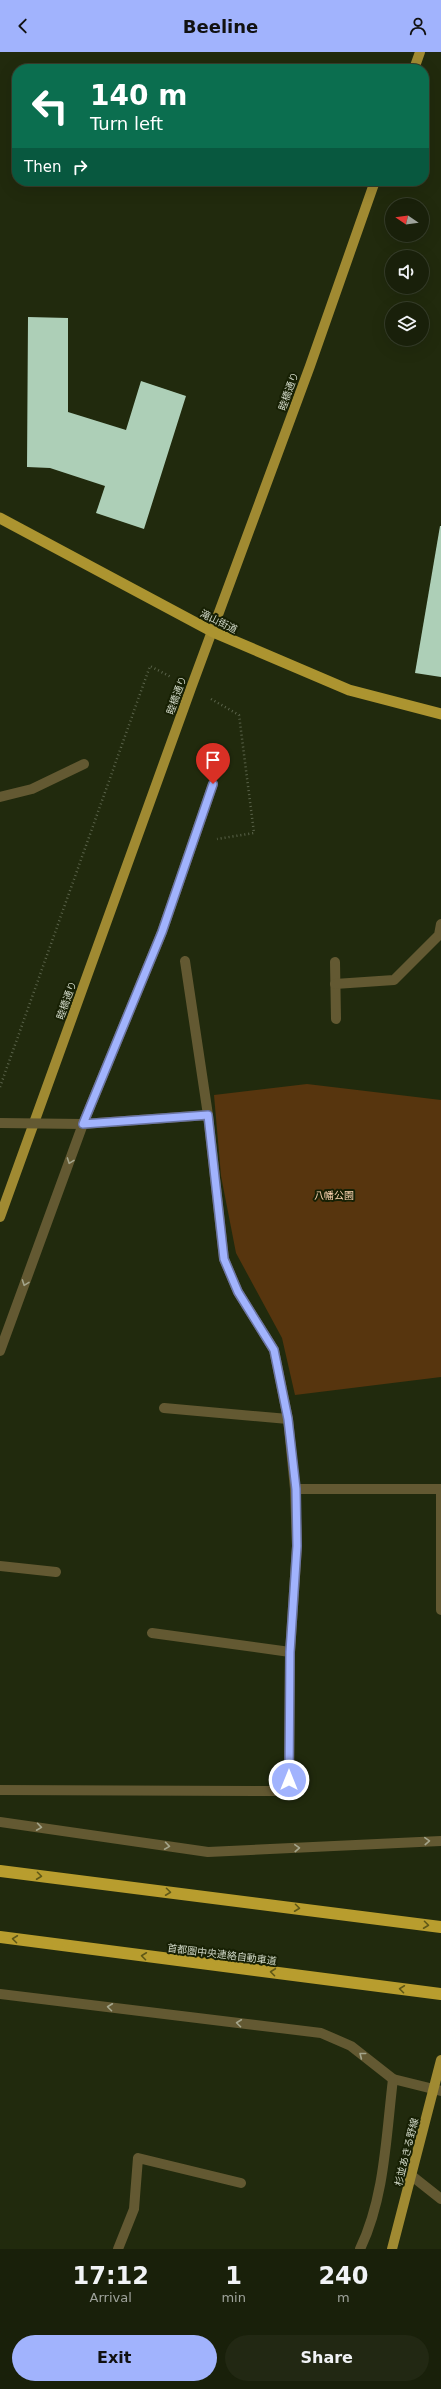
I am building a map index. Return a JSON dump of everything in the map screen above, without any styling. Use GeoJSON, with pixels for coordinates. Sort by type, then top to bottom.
{"type":"FeatureCollection","features":[{"type":"Feature","properties":{"kind":"highway","name":"滝山街道"},"geometry":{"type":"LineString","coordinates":[[0,518],[213,632],[349,690],[441,714]]}},
{"type":"Feature","properties":{"kind":"highway"},"geometry":{"type":"LineString","coordinates":[[0,1871],[441,1927]]}},
{"type":"Feature","properties":{"kind":"highway","name":"首都圏中央連絡自動車道"},"geometry":{"type":"LineString","coordinates":[[0,1937],[441,1994]]}},
{"type":"Feature","properties":{"kind":"main road"},"geometry":{"type":"LineString","coordinates":[[416,64],[420,52]]}},
{"type":"Feature","properties":{"kind":"main road","name":"睦橋通り"},"geometry":{"type":"LineString","coordinates":[[0,1217],[373,186]]}},
{"type":"Feature","properties":{"kind":"main road","name":"杉並あきる野線"},"geometry":{"type":"LineString","coordinates":[[392,2249],[438,2090],[441,2060]]}},
{"type":"Feature","properties":{"kind":"street"},"geometry":{"type":"LineString","coordinates":[[0,797],[32,789],[84,764]]}},
{"type":"Feature","properties":{"kind":"street"},"geometry":{"type":"LineString","coordinates":[[0,1351],[83,1124],[162,932],[213,784]]}},
{"type":"Feature","properties":{"kind":"street"},"geometry":{"type":"LineString","coordinates":[[335,984],[394,980],[439,935],[441,924]]}},
{"type":"Feature","properties":{"kind":"street"},"geometry":{"type":"LineString","coordinates":[[0,1790],[278,1791],[289,1780],[290,1652],[297,1546],[296,1489],[288,1419],[274,1350],[238,1292],[224,1259],[208,1115],[185,961]]}},
{"type":"Feature","properties":{"kind":"street"},"geometry":{"type":"LineString","coordinates":[[334,962],[336,1020]]}},
{"type":"Feature","properties":{"kind":"street"},"geometry":{"type":"LineString","coordinates":[[0,1123],[83,1124],[208,1115]]}},
{"type":"Feature","properties":{"kind":"street"},"geometry":{"type":"LineString","coordinates":[[164,1408],[288,1419]]}},
{"type":"Feature","properties":{"kind":"street"},"geometry":{"type":"LineString","coordinates":[[296,1489],[441,1489],[441,1610]]}},
{"type":"Feature","properties":{"kind":"street"},"geometry":{"type":"LineString","coordinates":[[0,1566],[56,1572]]}},
{"type":"Feature","properties":{"kind":"street"},"geometry":{"type":"LineString","coordinates":[[152,1633],[290,1652]]}},
{"type":"Feature","properties":{"kind":"street"},"geometry":{"type":"LineString","coordinates":[[0,1822],[208,1852],[441,1841]]}},
{"type":"Feature","properties":{"kind":"street"},"geometry":{"type":"LineString","coordinates":[[0,1994],[321,2033],[351,2046],[393,2079],[438,2090]]}},
{"type":"Feature","properties":{"kind":"street"},"geometry":{"type":"LineString","coordinates":[[360,2249],[367,2235],[385,2163],[393,2079]]}},
{"type":"Feature","properties":{"kind":"street"},"geometry":{"type":"LineString","coordinates":[[118,2249],[134,2209],[138,2158],[241,2183]]}},
{"type":"Feature","properties":{"kind":"street"},"geometry":{"type":"LineString","coordinates":[[412,2176],[441,2199]]}},
{"type":"Feature","properties":{"kind":"path"},"geometry":{"type":"LineString","coordinates":[[0,1087],[150,666],[191,688]]}},
{"type":"Feature","properties":{"kind":"green space","name":"八幡公園"},"geometry":{"type":"Polygon","coordinates":[[[307,1084],[441,1100],[441,1377],[295,1395],[282,1338],[236,1253],[221,1176],[214,1095],[307,1084]]]}},
{"type":"Feature","properties":{"kind":"building"},"geometry":{"type":"Polygon","coordinates":[[[28,317],[68,318],[68,412],[126,430],[141,381],[186,396],[144,529],[96,513],[105,486],[50,468],[27,467],[28,317]]]}},
{"type":"Feature","properties":{"kind":"building"},"geometry":{"type":"Polygon","coordinates":[[[441,526],[441,677],[415,673],[441,526]]]}},
{"type":"Feature","properties":{"kind":"route"},"geometry":{"type":"LineString","coordinates":[[213,784],[162,932],[83,1124],[208,1115],[212,1172],[224,1259],[238,1292],[274,1350],[288,1419],[296,1489],[297,1546],[290,1652],[289,1780]]}}]}
